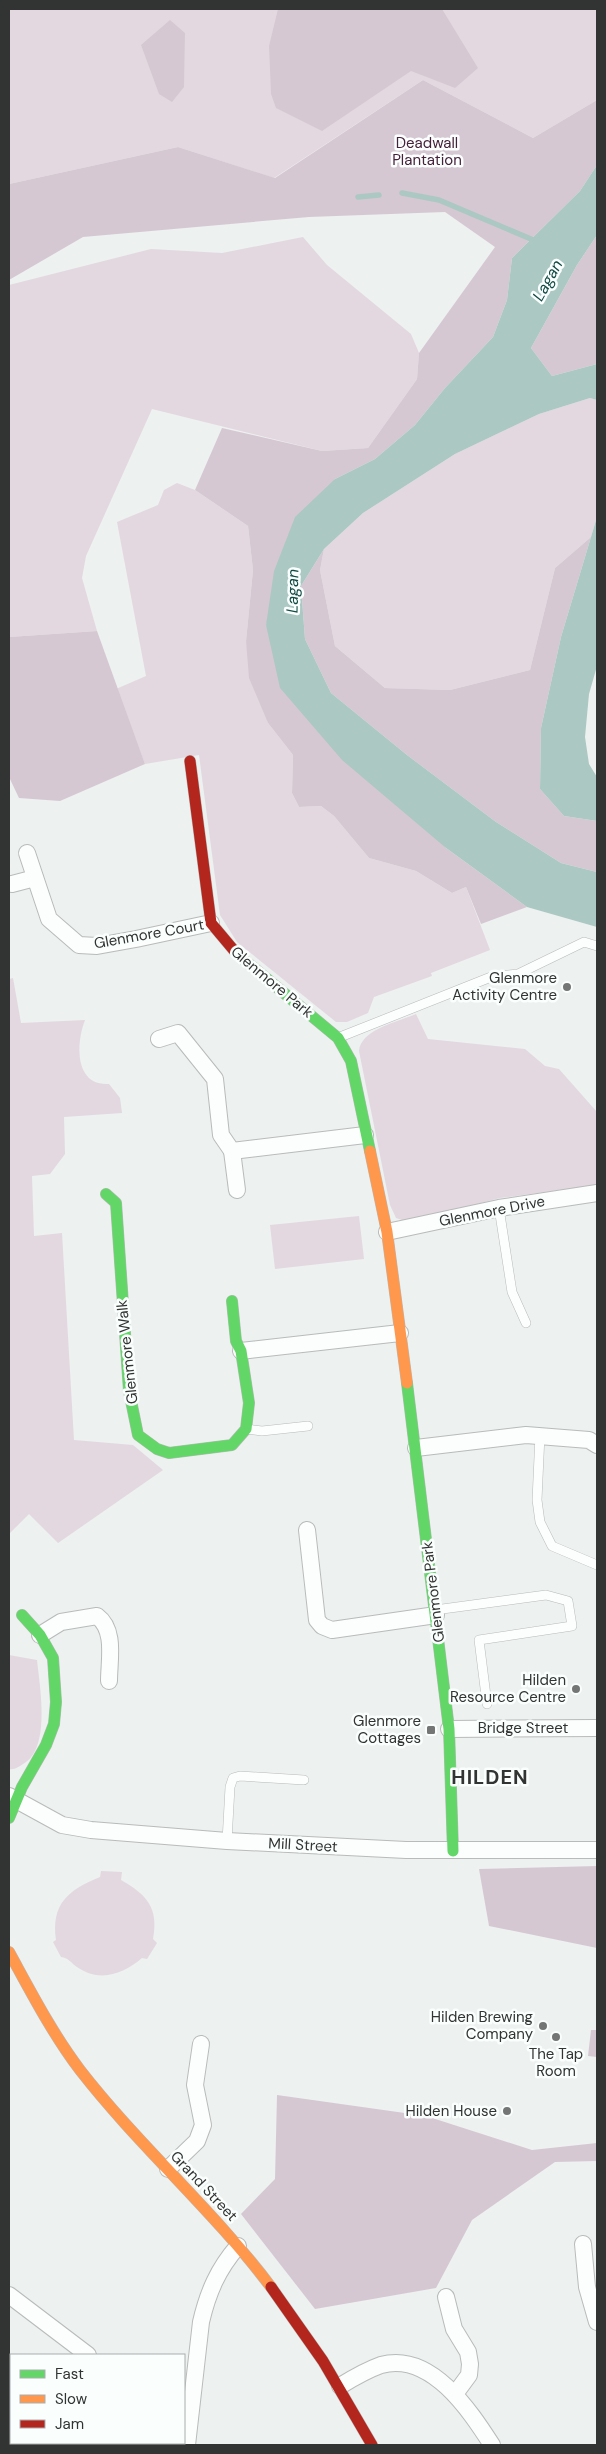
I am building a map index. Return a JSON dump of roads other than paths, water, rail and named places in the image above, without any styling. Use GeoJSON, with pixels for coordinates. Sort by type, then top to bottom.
{"type":"FeatureCollection","features":[{"type":"Feature","properties":{"kind":"street"},"geometry":{"type":"LineString","coordinates":[[190,761],[211,923]]}},
{"type":"Feature","properties":{"kind":"street","name":"Glenmore Court"},"geometry":{"type":"LineString","coordinates":[[27,853],[49,919],[79,945],[97,946],[211,923]]}},
{"type":"Feature","properties":{"kind":"street"},"geometry":{"type":"LineString","coordinates":[[12,884],[35,878]]}},
{"type":"Feature","properties":{"kind":"street","name":"Glenmore Park"},"geometry":{"type":"LineString","coordinates":[[211,923],[232,950],[338,1038],[351,1061],[365,1135],[387,1232],[416,1448],[449,1729],[453,1852]]}},
{"type":"Feature","properties":{"kind":"street"},"geometry":{"type":"LineString","coordinates":[[159,1039],[178,1033],[214,1079],[221,1135],[232,1151],[236,1190]]}},
{"type":"Feature","properties":{"kind":"street"},"geometry":{"type":"LineString","coordinates":[[232,1151],[365,1135]]}},
{"type":"Feature","properties":{"kind":"street","name":"Glenmore Drive"},"geometry":{"type":"LineString","coordinates":[[387,1232],[499,1208],[597,1192]]}},
{"type":"Feature","properties":{"kind":"street","name":"Glenmore Walk"},"geometry":{"type":"LineString","coordinates":[[106,1194],[116,1203],[129,1391],[138,1435],[157,1449],[169,1453],[232,1445],[246,1429]]}},
{"type":"Feature","properties":{"kind":"street"},"geometry":{"type":"LineString","coordinates":[[232,1301],[236,1340],[241,1351],[249,1403],[246,1429]]}},
{"type":"Feature","properties":{"kind":"street"},"geometry":{"type":"LineString","coordinates":[[241,1351],[400,1333]]}},
{"type":"Feature","properties":{"kind":"street"},"geometry":{"type":"LineString","coordinates":[[416,1448],[540,1435],[589,1440],[597,1445]]}},
{"type":"Feature","properties":{"kind":"street"},"geometry":{"type":"LineString","coordinates":[[307,1530],[317,1620],[322,1626],[332,1630],[436,1612]]}},
{"type":"Feature","properties":{"kind":"street"},"geometry":{"type":"LineString","coordinates":[[9,1818],[12,1799],[46,1745],[54,1724],[56,1684],[53,1658],[40,1635],[22,1615]]}},
{"type":"Feature","properties":{"kind":"street"},"geometry":{"type":"LineString","coordinates":[[40,1635],[61,1622],[97,1616],[105,1622],[109,1632],[109,1681]]}},
{"type":"Feature","properties":{"kind":"street","name":"Bridge Street"},"geometry":{"type":"LineString","coordinates":[[449,1729],[597,1728]]}},
{"type":"Feature","properties":{"kind":"street","name":"Mill Street"},"geometry":{"type":"LineString","coordinates":[[12,1799],[62,1825],[81,1829],[227,1841],[453,1852],[597,1850]]}},
{"type":"Feature","properties":{"kind":"street","name":"Grand Street"},"geometry":{"type":"LineString","coordinates":[[10,1957],[78,2068],[104,2101],[238,2246],[280,2296],[340,2386],[372,2445]]}},
{"type":"Feature","properties":{"kind":"street"},"geometry":{"type":"LineString","coordinates":[[168,2169],[197,2140],[203,2125],[194,2085],[201,2044]]}},
{"type":"Feature","properties":{"kind":"street"},"geometry":{"type":"LineString","coordinates":[[583,2244],[587,2287],[597,2322]]}},
{"type":"Feature","properties":{"kind":"street"},"geometry":{"type":"LineString","coordinates":[[187,2445],[188,2396],[205,2302],[221,2266],[238,2246]]}},
{"type":"Feature","properties":{"kind":"street"},"geometry":{"type":"LineString","coordinates":[[9,2295],[87,2354]]}},
{"type":"Feature","properties":{"kind":"street"},"geometry":{"type":"LineString","coordinates":[[446,2297],[454,2329],[468,2352],[470,2364],[469,2374],[455,2394]]}},
{"type":"Feature","properties":{"kind":"street"},"geometry":{"type":"LineString","coordinates":[[340,2386],[370,2369],[396,2363],[420,2369],[455,2394],[466,2405],[492,2445]]}},
{"type":"Feature","properties":{"kind":"lane"},"geometry":{"type":"LineString","coordinates":[[338,1038],[491,977],[518,974],[584,942],[597,946]]}},
{"type":"Feature","properties":{"kind":"lane"},"geometry":{"type":"LineString","coordinates":[[499,1208],[512,1292],[526,1323]]}},
{"type":"Feature","properties":{"kind":"lane"},"geometry":{"type":"LineString","coordinates":[[246,1429],[262,1431],[308,1426]]}},
{"type":"Feature","properties":{"kind":"lane"},"geometry":{"type":"LineString","coordinates":[[540,1435],[537,1500],[540,1522],[552,1546],[597,1564]]}},
{"type":"Feature","properties":{"kind":"lane"},"geometry":{"type":"LineString","coordinates":[[436,1612],[546,1595],[568,1601],[572,1626],[479,1640],[487,1704]]}},
{"type":"Feature","properties":{"kind":"lane"},"geometry":{"type":"LineString","coordinates":[[227,1841],[230,1786],[233,1778],[240,1776],[304,1780]]}},
{"type":"Feature","properties":{"kind":"water","name":"Lagan"},"geometry":{"type":"Polygon","coordinates":[[[597,165],[597,235],[577,265],[531,348],[552,376],[597,364],[597,400],[590,398],[539,414],[455,454],[363,513],[324,549],[301,586],[305,639],[331,693],[407,755],[496,822],[561,863],[597,872],[597,927],[527,907],[446,848],[342,760],[280,688],[266,625],[274,571],[295,517],[335,479],[375,459],[415,425],[445,388],[493,337],[507,300],[512,258],[580,191],[597,165]]]}},
{"type":"Feature","properties":{"kind":"water"},"geometry":{"type":"Polygon","coordinates":[[[597,517],[597,666],[589,694],[585,737],[589,764],[597,777],[597,821],[564,816],[540,789],[541,728],[561,637],[597,517]]]}},
{"type":"Feature","properties":{"kind":"waterway"},"geometry":{"type":"LineString","coordinates":[[402,193],[439,200],[538,242]]}},
{"type":"Feature","properties":{"kind":"waterway"},"geometry":{"type":"LineString","coordinates":[[358,197],[379,195]]}},
{"type":"Feature","properties":{"kind":"place","name":"Glenmore Activity Centre"},"geometry":{"type":"Point","coordinates":[567,987]}},
{"type":"Feature","properties":{"kind":"place","name":"Hilden Resource Centre"},"geometry":{"type":"Point","coordinates":[576,1689]}},
{"type":"Feature","properties":{"kind":"place","name":"Glenmore Cottages"},"geometry":{"type":"Point","coordinates":[431,1730]}},
{"type":"Feature","properties":{"kind":"place","name":"Hilden Brewing Company"},"geometry":{"type":"Point","coordinates":[543,2026]}},
{"type":"Feature","properties":{"kind":"place","name":"The Tap Room"},"geometry":{"type":"Point","coordinates":[556,2037]}},
{"type":"Feature","properties":{"kind":"place","name":"Hilden House"},"geometry":{"type":"Point","coordinates":[507,2111]}},
{"type":"Feature","properties":{"kind":"district","name":"HILDEN"},"geometry":{"type":"Point","coordinates":[490,1777]}},
{"type":"Feature","properties":{"kind":"park label","name":"Deadwall Plantation"},"geometry":{"type":"Point","coordinates":[427,152]}}]}
